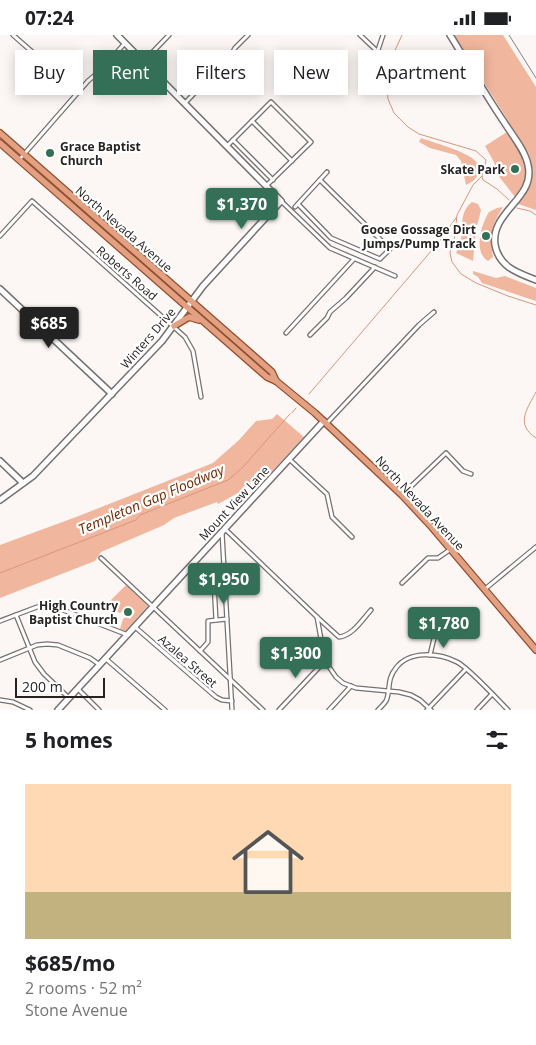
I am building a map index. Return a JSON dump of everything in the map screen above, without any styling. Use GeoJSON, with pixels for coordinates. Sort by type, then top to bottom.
{"type":"FeatureCollection","features":[{"type":"Feature","properties":{"kind":"main road","name":"North Nevada Avenue"},"geometry":{"type":"LineString","coordinates":[[0,133],[272,372],[276,381]]}},
{"type":"Feature","properties":{"kind":"main road","name":"North Nevada Avenue"},"geometry":{"type":"LineString","coordinates":[[0,143],[267,377],[276,381],[325,422],[402,495],[451,549],[536,650]]}},
{"type":"Feature","properties":{"kind":"main road"},"geometry":{"type":"LineString","coordinates":[[174,326],[190,317],[208,325]]}},
{"type":"Feature","properties":{"kind":"street"},"geometry":{"type":"LineString","coordinates":[[13,35],[30,50]]}},
{"type":"Feature","properties":{"kind":"street"},"geometry":{"type":"LineString","coordinates":[[117,35],[132,50]]}},
{"type":"Feature","properties":{"kind":"street"},"geometry":{"type":"LineString","coordinates":[[155,50],[169,35]]}},
{"type":"Feature","properties":{"kind":"street"},"geometry":{"type":"LineString","coordinates":[[185,103],[232,55],[248,35]]}},
{"type":"Feature","properties":{"kind":"street"},"geometry":{"type":"LineString","coordinates":[[360,35],[376,50]]}},
{"type":"Feature","properties":{"kind":"street"},"geometry":{"type":"LineString","coordinates":[[377,50],[383,35]]}},
{"type":"Feature","properties":{"kind":"street"},"geometry":{"type":"LineString","coordinates":[[450,35],[528,164],[529,182],[524,192],[500,219],[495,235],[495,243],[500,259],[506,265],[514,271],[536,280]]}},
{"type":"Feature","properties":{"kind":"street"},"geometry":{"type":"LineString","coordinates":[[83,87],[102,70],[125,43]]}},
{"type":"Feature","properties":{"kind":"street"},"geometry":{"type":"LineString","coordinates":[[167,85],[281,201],[294,208],[331,238],[380,259],[390,249],[320,180]]}},
{"type":"Feature","properties":{"kind":"street"},"geometry":{"type":"LineString","coordinates":[[19,160],[75,95]]}},
{"type":"Feature","properties":{"kind":"street"},"geometry":{"type":"LineString","coordinates":[[228,146],[271,103],[310,142],[266,186]]}},
{"type":"Feature","properties":{"kind":"street"},"geometry":{"type":"LineString","coordinates":[[252,121],[292,161]]}},
{"type":"Feature","properties":{"kind":"street"},"geometry":{"type":"LineString","coordinates":[[233,140],[273,180]]}},
{"type":"Feature","properties":{"kind":"street"},"geometry":{"type":"LineString","coordinates":[[294,208],[327,172]]}},
{"type":"Feature","properties":{"kind":"street"},"geometry":{"type":"LineString","coordinates":[[65,200],[70,195]]}},
{"type":"Feature","properties":{"kind":"street","name":"Roberts Road"},"geometry":{"type":"LineString","coordinates":[[0,236],[32,201],[186,337],[191,346],[201,397]]}},
{"type":"Feature","properties":{"kind":"street","name":"Winters Drive"},"geometry":{"type":"LineString","coordinates":[[0,500],[33,476],[162,341],[203,286],[281,201]]}},
{"type":"Feature","properties":{"kind":"street"},"geometry":{"type":"LineString","coordinates":[[294,208],[328,247],[395,276]]}},
{"type":"Feature","properties":{"kind":"street"},"geometry":{"type":"LineString","coordinates":[[119,247],[124,242]]}},
{"type":"Feature","properties":{"kind":"street"},"geometry":{"type":"LineString","coordinates":[[286,333],[354,259]]}},
{"type":"Feature","properties":{"kind":"street"},"geometry":{"type":"LineString","coordinates":[[310,335],[327,318],[330,311],[346,298],[375,267]]}},
{"type":"Feature","properties":{"kind":"street"},"geometry":{"type":"LineString","coordinates":[[0,289],[112,394]]}},
{"type":"Feature","properties":{"kind":"street","name":"Mount View Lane"},"geometry":{"type":"LineString","coordinates":[[58,710],[289,459],[415,329],[434,312]]}},
{"type":"Feature","properties":{"kind":"street"},"geometry":{"type":"LineString","coordinates":[[402,495],[446,453],[463,471],[471,474]]}},
{"type":"Feature","properties":{"kind":"street"},"geometry":{"type":"LineString","coordinates":[[289,459],[327,494],[332,517],[352,537]]}},
{"type":"Feature","properties":{"kind":"street"},"geometry":{"type":"LineString","coordinates":[[0,461],[23,483]]}},
{"type":"Feature","properties":{"kind":"street"},"geometry":{"type":"LineString","coordinates":[[223,530],[224,582],[232,710]]}},
{"type":"Feature","properties":{"kind":"street"},"geometry":{"type":"LineString","coordinates":[[223,530],[339,637],[352,631],[371,610]]}},
{"type":"Feature","properties":{"kind":"street"},"geometry":{"type":"LineString","coordinates":[[485,589],[536,547]]}},
{"type":"Feature","properties":{"kind":"street"},"geometry":{"type":"LineString","coordinates":[[402,583],[428,558],[438,558],[451,549]]}},
{"type":"Feature","properties":{"kind":"street"},"geometry":{"type":"LineString","coordinates":[[101,558],[263,710]]}},
{"type":"Feature","properties":{"kind":"street"},"geometry":{"type":"LineString","coordinates":[[216,620],[214,583],[224,582]]}},
{"type":"Feature","properties":{"kind":"street"},"geometry":{"type":"LineString","coordinates":[[0,621],[37,607],[52,606],[128,635]]}},
{"type":"Feature","properties":{"kind":"street"},"geometry":{"type":"LineString","coordinates":[[16,615],[40,670],[69,698]]}},
{"type":"Feature","properties":{"kind":"street"},"geometry":{"type":"LineString","coordinates":[[317,617],[325,661],[336,677],[351,687],[411,695],[420,700],[429,709],[466,669]]}},
{"type":"Feature","properties":{"kind":"street"},"geometry":{"type":"LineString","coordinates":[[200,651],[208,642],[208,621],[227,619]]}},
{"type":"Feature","properties":{"kind":"street","name":"Azalea Street"},"geometry":{"type":"LineString","coordinates":[[136,627],[216,697],[232,701]]}},
{"type":"Feature","properties":{"kind":"street"},"geometry":{"type":"LineString","coordinates":[[430,655],[436,630]]}},
{"type":"Feature","properties":{"kind":"street"},"geometry":{"type":"LineString","coordinates":[[0,660],[42,644],[58,645],[90,658],[100,665]]}},
{"type":"Feature","properties":{"kind":"street"},"geometry":{"type":"LineString","coordinates":[[378,710],[387,700],[390,679],[400,664],[414,656],[430,655],[456,662],[466,669],[508,710]]}},
{"type":"Feature","properties":{"kind":"street"},"geometry":{"type":"LineString","coordinates":[[106,659],[165,710]]}},
{"type":"Feature","properties":{"kind":"street"},"geometry":{"type":"LineString","coordinates":[[279,710],[325,661]]}},
{"type":"Feature","properties":{"kind":"street"},"geometry":{"type":"LineString","coordinates":[[329,710],[351,687]]}},
{"type":"Feature","properties":{"kind":"street"},"geometry":{"type":"LineString","coordinates":[[78,689],[99,710]]}},
{"type":"Feature","properties":{"kind":"street"},"geometry":{"type":"LineString","coordinates":[[477,710],[492,694]]}},
{"type":"Feature","properties":{"kind":"street"},"geometry":{"type":"LineString","coordinates":[[0,700],[13,701],[30,710]]}},
{"type":"Feature","properties":{"kind":"shaded area"},"geometry":{"type":"Polygon","coordinates":[[[454,35],[503,35],[536,87],[536,210],[518,204],[527,193],[531,181],[531,161],[529,154],[484,83],[484,50],[463,50],[454,35]]]}},
{"type":"Feature","properties":{"kind":"shaded area"},"geometry":{"type":"Polygon","coordinates":[[[507,132],[521,156],[525,172],[525,180],[515,197],[497,174],[494,162],[485,146],[507,132]]]}},
{"type":"Feature","properties":{"kind":"shaded area"},"geometry":{"type":"Polygon","coordinates":[[[421,138],[470,157],[479,166],[479,174],[466,185],[461,161],[456,155],[430,148],[419,142],[421,138]]]}},
{"type":"Feature","properties":{"kind":"shaded area"},"geometry":{"type":"Polygon","coordinates":[[[70,200],[73,200],[118,241],[102,231],[70,200]]]}},
{"type":"Feature","properties":{"kind":"shaded area"},"geometry":{"type":"Polygon","coordinates":[[[472,202],[478,204],[481,210],[476,230],[473,261],[456,253],[461,241],[463,215],[472,202]]]}},
{"type":"Feature","properties":{"kind":"shaded area","name":"Goose Gossage Dirt Jumps/Pump Track"},"geometry":{"type":"Polygon","coordinates":[[[503,207],[492,231],[493,257],[488,261],[483,257],[481,251],[481,231],[489,212],[503,207]]]}},
{"type":"Feature","properties":{"kind":"shaded area"},"geometry":{"type":"Polygon","coordinates":[[[473,271],[496,278],[505,276],[536,288],[536,301],[482,283],[473,274],[473,271]]]}},
{"type":"Feature","properties":{"kind":"shaded area"},"geometry":{"type":"Polygon","coordinates":[[[277,414],[304,437],[265,479],[260,476],[240,492],[218,504],[217,502],[174,518],[164,525],[101,552],[95,561],[0,598],[0,545],[213,463],[239,440],[256,421],[272,419],[277,414]]]}},
{"type":"Feature","properties":{"kind":"shaded area"},"geometry":{"type":"Polygon","coordinates":[[[126,585],[148,606],[125,631],[120,629],[123,619],[127,616],[130,619],[135,611],[128,606],[120,613],[105,606],[126,585]]]}},
{"type":"Feature","properties":{"kind":"waterway"},"geometry":{"type":"LineString","coordinates":[[402,35],[392,57],[387,89],[388,99],[394,113],[408,127],[419,134],[476,151],[486,160],[482,176],[473,185],[457,215],[454,243],[450,253],[452,262],[461,274],[476,283],[536,305]]}},
{"type":"Feature","properties":{"kind":"waterway"},"geometry":{"type":"LineString","coordinates":[[482,176],[483,180],[509,200]]}},
{"type":"Feature","properties":{"kind":"waterway"},"geometry":{"type":"LineString","coordinates":[[517,208],[530,211],[536,215]]}},
{"type":"Feature","properties":{"kind":"waterway","name":"Templeton Gap Floodway"},"geometry":{"type":"LineString","coordinates":[[309,394],[438,243],[456,218]]}},
{"type":"Feature","properties":{"kind":"waterway"},"geometry":{"type":"LineString","coordinates":[[536,392],[527,410],[524,422],[529,433],[536,438]]}},
{"type":"Feature","properties":{"kind":"waterway","name":"Templeton Gap Floodway"},"geometry":{"type":"LineString","coordinates":[[292,413],[296,408]]}},
{"type":"Feature","properties":{"kind":"waterway","name":"Templeton Gap Floodway"},"geometry":{"type":"LineString","coordinates":[[0,573],[136,520],[140,515],[228,480],[242,468],[290,414]]}},
{"type":"Feature","properties":{"kind":"railway"},"geometry":{"type":"LineString","coordinates":[[509,35],[536,78]]}},
{"type":"Feature","properties":{"kind":"place","name":"Grace Baptist Church"},"geometry":{"type":"Point","coordinates":[50,153]}},
{"type":"Feature","properties":{"kind":"place","name":"Skate Park"},"geometry":{"type":"Point","coordinates":[515,169]}},
{"type":"Feature","properties":{"kind":"place","name":"Goose Gossage Dirt Jumps/Pump Track"},"geometry":{"type":"Point","coordinates":[486,236]}},
{"type":"Feature","properties":{"kind":"place","name":"High Country Baptist Church"},"geometry":{"type":"Point","coordinates":[128,612]}}]}
